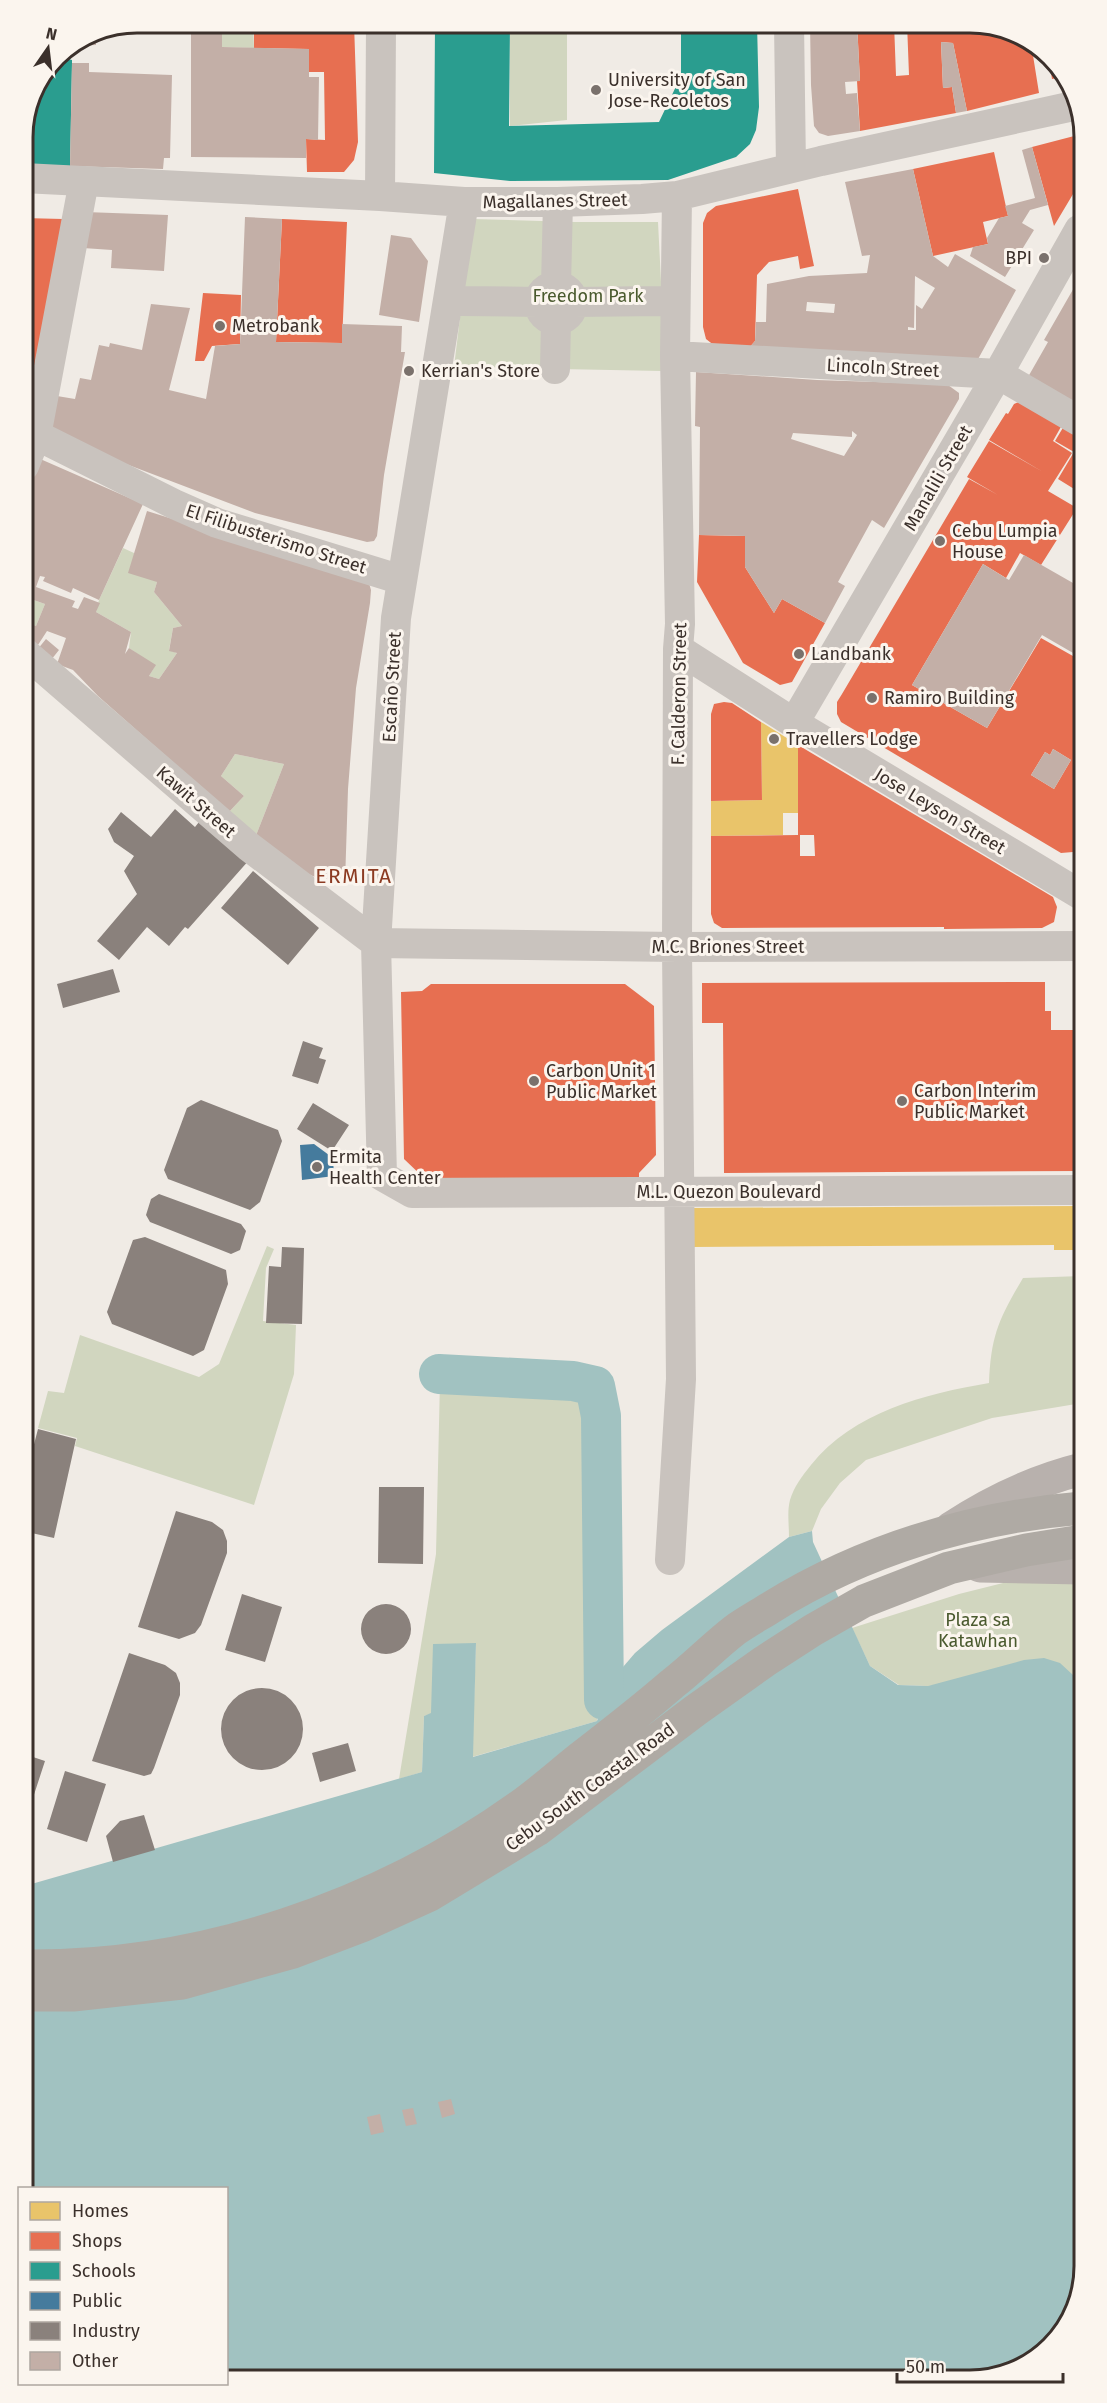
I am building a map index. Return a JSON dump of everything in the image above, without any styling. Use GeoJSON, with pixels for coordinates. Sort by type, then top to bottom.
{"type":"FeatureCollection","features":[{"type":"Feature","properties":{"kind":"highway","name":"Cebu South Coastal Road"},"geometry":{"type":"LineString","coordinates":[[33,1966],[72,1966],[173,1954],[288,1925],[354,1900],[421,1868],[520,1806],[672,1685],[736,1629],[800,1590],[880,1552],[940,1534],[1019,1516],[1074,1509]]}},
{"type":"Feature","properties":{"kind":"highway","name":"Cebu South Coastal Road"},"geometry":{"type":"LineString","coordinates":[[33,1995],[72,1995],[182,1983],[293,1952],[364,1925],[430,1895],[537,1830],[696,1710],[813,1630],[864,1601],[953,1567],[1026,1550],[1074,1542]]}},
{"type":"Feature","properties":{"kind":"main road","name":"Cebu South Coastal Road"},"geometry":{"type":"LineString","coordinates":[[940,1534],[1018,1489],[1055,1475],[1074,1471]]}},
{"type":"Feature","properties":{"kind":"main road","name":"Cebu South Coastal Road"},"geometry":{"type":"LineString","coordinates":[[953,1567],[1074,1568]]}},
{"type":"Feature","properties":{"kind":"street"},"geometry":{"type":"LineString","coordinates":[[380,196],[381,33]]}},
{"type":"Feature","properties":{"kind":"street"},"geometry":{"type":"LineString","coordinates":[[789,33],[791,168]]}},
{"type":"Feature","properties":{"kind":"street","name":"Magallanes Street"},"geometry":{"type":"LineString","coordinates":[[33,178],[464,202],[558,202],[677,196],[791,168],[1069,107]]}},
{"type":"Feature","properties":{"kind":"street"},"geometry":{"type":"LineString","coordinates":[[33,419],[84,181]]}},
{"type":"Feature","properties":{"kind":"street","name":"F. Calderon Street"},"geometry":{"type":"LineString","coordinates":[[670,1560],[681,1379],[677,948],[680,624],[675,356],[677,196]]}},
{"type":"Feature","properties":{"kind":"street","name":"Escaño Street"},"geometry":{"type":"LineString","coordinates":[[382,1176],[376,943],[396,618],[464,202]]}},
{"type":"Feature","properties":{"kind":"street"},"geometry":{"type":"LineString","coordinates":[[555,369],[558,202]]}},
{"type":"Feature","properties":{"kind":"street","name":"Manalili Street"},"geometry":{"type":"LineString","coordinates":[[794,723],[998,374],[1074,239]]}},
{"type":"Feature","properties":{"kind":"street"},"geometry":{"type":"LineString","coordinates":[[462,301],[556,303],[662,301]]}},
{"type":"Feature","properties":{"kind":"street","name":"Lincoln Street"},"geometry":{"type":"LineString","coordinates":[[675,356],[998,374],[1074,418]]}},
{"type":"Feature","properties":{"kind":"street","name":"El Filibusterismo Street"},"geometry":{"type":"LineString","coordinates":[[33,434],[217,523],[402,580]]}},
{"type":"Feature","properties":{"kind":"street","name":"Jose Leyson Street"},"geometry":{"type":"LineString","coordinates":[[678,649],[794,723],[1074,891]]}},
{"type":"Feature","properties":{"kind":"street","name":"Kawit Street"},"geometry":{"type":"LineString","coordinates":[[33,660],[248,846],[376,943]]}},
{"type":"Feature","properties":{"kind":"street","name":"M.C. Briones Street"},"geometry":{"type":"LineString","coordinates":[[376,943],[677,948],[1074,946]]}},
{"type":"Feature","properties":{"kind":"street","name":"M.L. Quezon Boulevard"},"geometry":{"type":"LineString","coordinates":[[382,1176],[412,1193],[1074,1190]]}},
{"type":"Feature","properties":{"kind":"green space"},"geometry":{"type":"Polygon","coordinates":[[[222,33],[253,33],[254,48],[222,47],[222,33]]]}},
{"type":"Feature","properties":{"kind":"green space"},"geometry":{"type":"Polygon","coordinates":[[[510,33],[567,33],[567,120],[510,126],[510,33]]]}},
{"type":"Feature","properties":{"kind":"green space","name":"Freedom Park"},"geometry":{"type":"Polygon","coordinates":[[[472,219],[658,222],[662,301],[662,371],[454,367],[472,219]]]}},
{"type":"Feature","properties":{"kind":"green space"},"geometry":{"type":"Polygon","coordinates":[[[123,548],[134,553],[157,582],[154,592],[182,626],[173,628],[169,650],[177,653],[159,679],[149,676],[155,666],[129,648],[131,632],[96,612],[99,600],[123,548]]]}},
{"type":"Feature","properties":{"kind":"green space"},"geometry":{"type":"Polygon","coordinates":[[[33,600],[45,604],[36,626],[33,625],[33,600]]]}},
{"type":"Feature","properties":{"kind":"green space"},"geometry":{"type":"Polygon","coordinates":[[[235,754],[284,764],[255,838],[229,812],[244,796],[221,776],[235,754]]]}},
{"type":"Feature","properties":{"kind":"green space"},"geometry":{"type":"Polygon","coordinates":[[[267,1246],[274,1249],[266,1268],[263,1321],[296,1325],[294,1374],[254,1505],[75,1446],[77,1438],[38,1428],[48,1391],[64,1393],[80,1335],[199,1377],[219,1364],[267,1246]]]}},
{"type":"Feature","properties":{"kind":"green space"},"geometry":{"type":"Polygon","coordinates":[[[1074,1276],[1074,1404],[992,1418],[866,1460],[840,1483],[821,1509],[812,1531],[789,1537],[790,1500],[796,1486],[804,1473],[828,1447],[848,1431],[892,1408],[940,1393],[989,1383],[994,1339],[1002,1317],[1023,1278],[1074,1276]]]}},
{"type":"Feature","properties":{"kind":"green space"},"geometry":{"type":"Polygon","coordinates":[[[440,1381],[591,1394],[597,1721],[472,1757],[476,1643],[431,1714],[424,1716],[422,1772],[399,1779],[436,1554],[440,1381]]]}},
{"type":"Feature","properties":{"kind":"green space","name":"Plaza sa Katawhan"},"geometry":{"type":"Polygon","coordinates":[[[1074,1575],[1074,1676],[928,1686],[899,1685],[870,1666],[852,1628],[959,1594],[1011,1581],[1074,1575]]]}},
{"type":"Feature","properties":{"kind":"water"},"geometry":{"type":"Polygon","coordinates":[[[812,1531],[813,1542],[870,1666],[898,1685],[928,1686],[1024,1660],[1044,1658],[1060,1663],[1074,1676],[1074,2266],[1070,2293],[1056,2324],[1048,2335],[1022,2356],[1003,2364],[970,2370],[228,2370],[228,2187],[33,2187],[33,1884],[422,1772],[424,1716],[431,1713],[433,1644],[476,1643],[473,1757],[597,1721],[604,1700],[623,1667],[635,1653],[662,1630],[789,1537],[812,1531]]]}},
{"type":"Feature","properties":{"kind":"building: Homes"},"geometry":{"type":"Polygon","coordinates":[[[761,722],[798,745],[798,813],[783,813],[783,835],[711,836],[711,801],[762,800],[761,722]]]}},
{"type":"Feature","properties":{"kind":"building: Homes"},"geometry":{"type":"Polygon","coordinates":[[[1074,1206],[1074,1250],[1054,1250],[1054,1245],[690,1247],[690,1208],[1074,1206]]]}},
{"type":"Feature","properties":{"kind":"building: Shops"},"geometry":{"type":"Polygon","coordinates":[[[254,33],[354,33],[358,142],[354,160],[344,172],[307,172],[306,139],[325,140],[324,72],[309,72],[309,49],[254,48],[254,33]]]}},
{"type":"Feature","properties":{"kind":"building: Shops"},"geometry":{"type":"Polygon","coordinates":[[[858,33],[894,33],[896,76],[909,75],[907,33],[977,33],[1003,39],[1022,47],[1033,55],[1039,93],[967,111],[953,43],[941,42],[943,88],[952,87],[956,113],[860,131],[857,81],[860,81],[858,33]]]}},
{"type":"Feature","properties":{"kind":"building: Shops"},"geometry":{"type":"Polygon","coordinates":[[[1074,136],[1074,192],[1054,226],[1032,147],[1074,136]]]}},
{"type":"Feature","properties":{"kind":"building: Shops"},"geometry":{"type":"Polygon","coordinates":[[[994,152],[1008,216],[983,222],[988,244],[933,256],[913,169],[994,152]]]}},
{"type":"Feature","properties":{"kind":"building: Shops"},"geometry":{"type":"Polygon","coordinates":[[[798,189],[814,266],[800,269],[798,256],[769,262],[757,275],[755,341],[749,348],[715,346],[706,339],[703,327],[703,223],[707,213],[716,206],[798,189]]]}},
{"type":"Feature","properties":{"kind":"building: Shops"},"geometry":{"type":"Polygon","coordinates":[[[33,218],[63,219],[33,375],[33,218]]]}},
{"type":"Feature","properties":{"kind":"building: Shops"},"geometry":{"type":"Polygon","coordinates":[[[282,219],[347,222],[342,343],[276,342],[282,219]]]}},
{"type":"Feature","properties":{"kind":"building: Shops","name":"Metrobank"},"geometry":{"type":"Polygon","coordinates":[[[203,293],[241,295],[240,344],[212,346],[204,361],[195,361],[203,293]]]}},
{"type":"Feature","properties":{"kind":"building: Shops"},"geometry":{"type":"Polygon","coordinates":[[[1021,401],[1062,425],[1053,441],[1072,453],[1048,491],[1074,506],[1074,513],[1041,565],[1020,553],[1006,578],[983,564],[912,685],[987,728],[1041,638],[1074,657],[1073,852],[1061,853],[841,722],[837,714],[837,702],[969,479],[998,495],[967,477],[989,441],[1043,472],[989,440],[1006,413],[1008,414],[1014,404],[1021,401]],[[1053,749],[1050,755],[1045,752],[1031,775],[1054,789],[1071,760],[1053,749]]]}},
{"type":"Feature","properties":{"kind":"building: Shops"},"geometry":{"type":"Polygon","coordinates":[[[1064,426],[1074,432],[1074,452],[1055,441],[1064,426]]]}},
{"type":"Feature","properties":{"kind":"building: Shops"},"geometry":{"type":"Polygon","coordinates":[[[1074,452],[1074,489],[1058,479],[1074,452]]]}},
{"type":"Feature","properties":{"kind":"building: Shops"},"geometry":{"type":"Polygon","coordinates":[[[699,535],[745,536],[745,567],[774,613],[782,599],[825,623],[792,682],[780,685],[743,663],[697,582],[699,535]]]}},
{"type":"Feature","properties":{"kind":"building: Shops"},"geometry":{"type":"Polygon","coordinates":[[[732,703],[761,722],[762,800],[711,801],[711,714],[714,704],[732,703]]]}},
{"type":"Feature","properties":{"kind":"building: Shops"},"geometry":{"type":"Polygon","coordinates":[[[798,745],[1053,897],[1057,907],[1054,922],[1042,928],[944,929],[944,927],[722,928],[714,923],[711,914],[711,836],[798,835],[798,745]],[[800,835],[800,856],[815,856],[814,835],[800,835]]]}},
{"type":"Feature","properties":{"kind":"building: Shops","name":"Carbon Interim Public Market"},"geometry":{"type":"Polygon","coordinates":[[[1045,982],[1045,1011],[1051,1011],[1051,1030],[1074,1030],[1074,1171],[724,1173],[723,1023],[702,1023],[702,983],[1045,982]]]}},
{"type":"Feature","properties":{"kind":"building: Shops","name":"Carbon Unit 1 Public Market"},"geometry":{"type":"Polygon","coordinates":[[[431,984],[625,984],[654,1006],[656,1155],[639,1173],[639,1182],[439,1183],[439,1173],[431,1173],[425,1179],[404,1159],[401,992],[422,991],[431,984]]]}},
{"type":"Feature","properties":{"kind":"building: Schools","name":"University of San Jose-Recoletos"},"geometry":{"type":"Polygon","coordinates":[[[435,33],[510,33],[509,126],[659,122],[681,76],[681,33],[757,33],[759,107],[756,130],[750,144],[736,157],[668,180],[510,181],[434,173],[435,33]]]}},
{"type":"Feature","properties":{"kind":"building: Schools"},"geometry":{"type":"Polygon","coordinates":[[[52,78],[72,78],[70,166],[33,165],[33,130],[41,97],[52,78]]]}},
{"type":"Feature","properties":{"kind":"building: Public","name":"Ermita Health Center"},"geometry":{"type":"Polygon","coordinates":[[[314,1144],[333,1158],[334,1176],[302,1180],[300,1145],[314,1144]]]}},
{"type":"Feature","properties":{"kind":"building: Industry"},"geometry":{"type":"Polygon","coordinates":[[[175,809],[195,827],[203,817],[250,859],[188,929],[185,927],[169,946],[147,927],[119,960],[97,941],[137,894],[124,871],[134,856],[114,842],[108,829],[121,812],[151,837],[175,809]]]}},
{"type":"Feature","properties":{"kind":"building: Industry"},"geometry":{"type":"Polygon","coordinates":[[[253,871],[319,928],[288,965],[221,908],[253,871]]]}},
{"type":"Feature","properties":{"kind":"building: Industry"},"geometry":{"type":"Polygon","coordinates":[[[113,969],[120,992],[63,1008],[57,984],[113,969]]]}},
{"type":"Feature","properties":{"kind":"building: Industry"},"geometry":{"type":"Polygon","coordinates":[[[303,1041],[323,1048],[319,1058],[326,1060],[318,1084],[292,1076],[303,1041]]]}},
{"type":"Feature","properties":{"kind":"building: Industry"},"geometry":{"type":"Polygon","coordinates":[[[201,1100],[278,1130],[282,1141],[260,1202],[250,1210],[168,1179],[164,1170],[187,1108],[201,1100]]]}},
{"type":"Feature","properties":{"kind":"building: Industry"},"geometry":{"type":"Polygon","coordinates":[[[313,1103],[349,1125],[332,1151],[297,1129],[313,1103]]]}},
{"type":"Feature","properties":{"kind":"building: Industry"},"geometry":{"type":"Polygon","coordinates":[[[159,1194],[241,1224],[246,1231],[240,1250],[231,1254],[150,1222],[146,1215],[151,1199],[159,1194]]]}},
{"type":"Feature","properties":{"kind":"building: Industry"},"geometry":{"type":"Polygon","coordinates":[[[145,1237],[226,1270],[228,1284],[204,1350],[193,1356],[112,1324],[107,1312],[133,1240],[145,1237]]]}},
{"type":"Feature","properties":{"kind":"building: Industry"},"geometry":{"type":"Polygon","coordinates":[[[282,1247],[304,1248],[302,1324],[266,1323],[269,1266],[281,1267],[282,1247]]]}},
{"type":"Feature","properties":{"kind":"building: Industry"},"geometry":{"type":"Polygon","coordinates":[[[38,1429],[76,1439],[54,1538],[33,1533],[33,1448],[38,1429]]]}},
{"type":"Feature","properties":{"kind":"building: Industry"},"geometry":{"type":"Polygon","coordinates":[[[379,1487],[424,1487],[423,1564],[378,1563],[379,1487]]]}},
{"type":"Feature","properties":{"kind":"building: Industry"},"geometry":{"type":"Polygon","coordinates":[[[176,1511],[212,1522],[223,1530],[227,1541],[227,1553],[201,1625],[195,1633],[179,1639],[138,1627],[176,1511]]]}},
{"type":"Feature","properties":{"kind":"building: Industry"},"geometry":{"type":"Polygon","coordinates":[[[242,1594],[282,1607],[265,1662],[225,1650],[242,1594]]]}},
{"type":"Feature","properties":{"kind":"building: Industry"},"geometry":{"type":"Polygon","coordinates":[[[386,1604],[395,1606],[406,1615],[411,1629],[409,1638],[400,1649],[386,1654],[377,1652],[366,1643],[361,1629],[363,1620],[372,1609],[386,1604]]]}},
{"type":"Feature","properties":{"kind":"building: Industry"},"geometry":{"type":"Polygon","coordinates":[[[129,1653],[165,1665],[176,1673],[180,1683],[180,1695],[154,1768],[151,1774],[144,1776],[92,1761],[129,1653]]]}},
{"type":"Feature","properties":{"kind":"building: Industry"},"geometry":{"type":"Polygon","coordinates":[[[262,1688],[278,1691],[291,1700],[300,1713],[303,1729],[300,1745],[291,1758],[278,1767],[262,1770],[246,1767],[233,1758],[224,1745],[221,1729],[224,1713],[233,1700],[246,1691],[262,1688]]]}},
{"type":"Feature","properties":{"kind":"building: Industry"},"geometry":{"type":"Polygon","coordinates":[[[348,1743],[356,1771],[320,1782],[312,1753],[348,1743]]]}},
{"type":"Feature","properties":{"kind":"building: Industry"},"geometry":{"type":"Polygon","coordinates":[[[33,1757],[45,1761],[33,1798],[33,1757]]]}},
{"type":"Feature","properties":{"kind":"building: Industry"},"geometry":{"type":"Polygon","coordinates":[[[65,1771],[106,1784],[87,1842],[47,1829],[65,1771]]]}},
{"type":"Feature","properties":{"kind":"building: Industry"},"geometry":{"type":"Polygon","coordinates":[[[144,1815],[155,1850],[113,1862],[106,1836],[120,1821],[144,1815]]]}},
{"type":"Feature","properties":{"kind":"building: Other"},"geometry":{"type":"Polygon","coordinates":[[[191,33],[222,33],[222,47],[309,49],[309,77],[319,77],[318,140],[306,139],[306,158],[191,157],[191,33]]]}},
{"type":"Feature","properties":{"kind":"building: Other"},"geometry":{"type":"Polygon","coordinates":[[[810,33],[858,33],[860,81],[845,82],[846,94],[857,93],[860,131],[828,136],[819,133],[814,126],[810,33]]]}},
{"type":"Feature","properties":{"kind":"building: Other"},"geometry":{"type":"Polygon","coordinates":[[[941,42],[953,43],[967,111],[956,113],[952,87],[943,88],[941,42]]]}},
{"type":"Feature","properties":{"kind":"building: Other"},"geometry":{"type":"Polygon","coordinates":[[[78,63],[89,63],[89,72],[172,75],[170,158],[164,158],[163,169],[70,166],[72,78],[78,78],[78,63]]]}},
{"type":"Feature","properties":{"kind":"building: Other"},"geometry":{"type":"Polygon","coordinates":[[[1032,147],[1048,205],[1030,210],[1022,223],[1034,230],[1005,277],[970,256],[973,247],[988,244],[987,238],[999,218],[1008,216],[1005,206],[1035,198],[1022,150],[1032,147]]]}},
{"type":"Feature","properties":{"kind":"building: Other"},"geometry":{"type":"Polygon","coordinates":[[[913,169],[933,256],[948,267],[955,254],[1016,290],[977,361],[749,348],[755,341],[756,322],[766,322],[767,284],[809,276],[867,273],[870,255],[862,256],[845,182],[913,169]],[[915,276],[914,328],[908,327],[908,330],[916,330],[916,305],[922,309],[935,288],[915,276]],[[807,302],[806,311],[834,313],[835,304],[807,302]]]}},
{"type":"Feature","properties":{"kind":"building: Other"},"geometry":{"type":"Polygon","coordinates":[[[85,212],[168,215],[164,271],[111,268],[112,250],[83,248],[85,212]]]}},
{"type":"Feature","properties":{"kind":"building: Other"},"geometry":{"type":"Polygon","coordinates":[[[245,217],[282,219],[276,342],[342,343],[342,324],[402,326],[401,352],[405,352],[384,475],[377,536],[374,541],[367,542],[255,513],[97,453],[48,431],[57,396],[75,399],[80,378],[91,380],[99,345],[109,347],[110,343],[142,350],[151,304],[190,308],[169,390],[206,399],[215,346],[240,344],[245,217]]]}},
{"type":"Feature","properties":{"kind":"building: Other"},"geometry":{"type":"Polygon","coordinates":[[[391,235],[411,238],[428,261],[419,322],[379,315],[391,235]]]}},
{"type":"Feature","properties":{"kind":"building: Other"},"geometry":{"type":"Polygon","coordinates":[[[1074,288],[1074,412],[1024,384],[1048,342],[1044,340],[1074,288]]]}},
{"type":"Feature","properties":{"kind":"building: Other"},"geometry":{"type":"Polygon","coordinates":[[[696,372],[948,385],[959,393],[959,399],[884,528],[872,520],[838,582],[845,586],[825,623],[782,599],[774,613],[745,567],[745,536],[699,535],[700,427],[695,426],[696,372]],[[852,431],[852,437],[793,433],[791,439],[844,456],[857,435],[852,431]]]}},
{"type":"Feature","properties":{"kind":"building: Other"},"geometry":{"type":"Polygon","coordinates":[[[38,458],[143,504],[99,600],[73,588],[71,593],[43,581],[45,577],[40,576],[36,587],[75,601],[72,607],[78,609],[84,597],[100,603],[96,612],[131,632],[125,654],[129,648],[156,665],[149,676],[159,679],[177,653],[169,651],[173,628],[182,626],[154,592],[157,582],[128,573],[147,511],[368,580],[371,590],[370,603],[356,688],[348,789],[345,883],[326,882],[282,862],[255,838],[284,764],[235,754],[221,776],[244,796],[229,812],[98,696],[73,670],[57,664],[66,638],[47,631],[36,648],[33,645],[33,625],[36,626],[45,604],[33,600],[33,469],[38,458]]]}},
{"type":"Feature","properties":{"kind":"building: Other"},"geometry":{"type":"Polygon","coordinates":[[[1024,555],[1073,583],[1074,581],[1074,654],[1042,635],[987,728],[912,685],[983,564],[1009,580],[1024,555]]]}},
{"type":"Feature","properties":{"kind":"building: Other"},"geometry":{"type":"Polygon","coordinates":[[[46,639],[59,650],[51,660],[37,650],[46,639]]]}},
{"type":"Feature","properties":{"kind":"building: Other"},"geometry":{"type":"Polygon","coordinates":[[[1053,749],[1071,760],[1054,789],[1031,775],[1045,752],[1050,755],[1053,749]]]}},
{"type":"Feature","properties":{"kind":"building: Other"},"geometry":{"type":"Polygon","coordinates":[[[451,2099],[455,2114],[442,2118],[438,2102],[451,2099]]]}},
{"type":"Feature","properties":{"kind":"building: Other"},"geometry":{"type":"Polygon","coordinates":[[[413,2108],[417,2124],[406,2126],[402,2110],[413,2108]]]}},
{"type":"Feature","properties":{"kind":"building: Other"},"geometry":{"type":"Polygon","coordinates":[[[380,2114],[384,2132],[371,2135],[367,2117],[380,2114]]]}},
{"type":"Feature","properties":{"kind":"waterway"},"geometry":{"type":"LineString","coordinates":[[439,1374],[573,1381],[595,1386],[601,1416],[604,1700]]}},
{"type":"Feature","properties":{"kind":"place","name":"University of San Jose-Recoletos"},"geometry":{"type":"Point","coordinates":[596,90]}},
{"type":"Feature","properties":{"kind":"place","name":"BPI"},"geometry":{"type":"Point","coordinates":[1044,258]}},
{"type":"Feature","properties":{"kind":"place","name":"Metrobank"},"geometry":{"type":"Point","coordinates":[220,326]}},
{"type":"Feature","properties":{"kind":"place","name":"Kerrian's Store"},"geometry":{"type":"Point","coordinates":[409,371]}},
{"type":"Feature","properties":{"kind":"place","name":"Cebu Lumpia House"},"geometry":{"type":"Point","coordinates":[940,541]}},
{"type":"Feature","properties":{"kind":"place","name":"Landbank"},"geometry":{"type":"Point","coordinates":[799,654]}},
{"type":"Feature","properties":{"kind":"place","name":"Ramiro Building"},"geometry":{"type":"Point","coordinates":[872,698]}},
{"type":"Feature","properties":{"kind":"place","name":"Travellers Lodge"},"geometry":{"type":"Point","coordinates":[774,739]}},
{"type":"Feature","properties":{"kind":"place","name":"Carbon Unit 1 Public Market"},"geometry":{"type":"Point","coordinates":[534,1081]}},
{"type":"Feature","properties":{"kind":"place","name":"Carbon Interim Public Market"},"geometry":{"type":"Point","coordinates":[902,1101]}},
{"type":"Feature","properties":{"kind":"place","name":"Ermita Health Center"},"geometry":{"type":"Point","coordinates":[317,1167]}},
{"type":"Feature","properties":{"kind":"district","name":"ERMITA"},"geometry":{"type":"Point","coordinates":[354,876]}}]}
